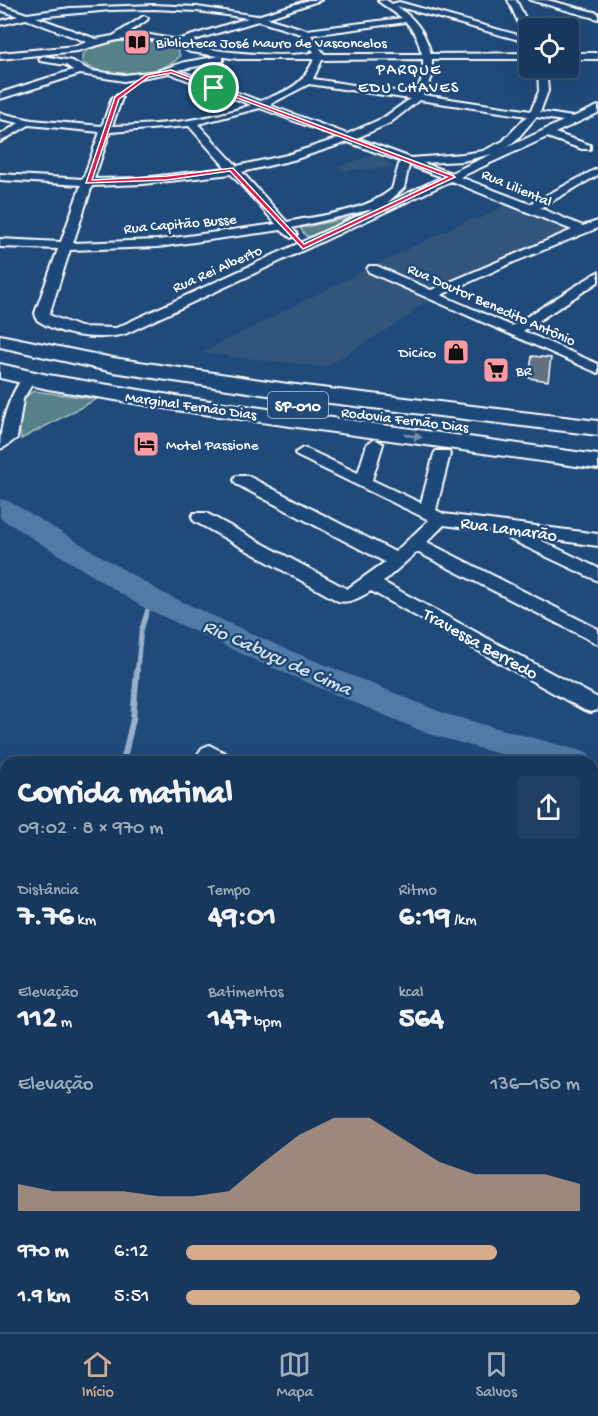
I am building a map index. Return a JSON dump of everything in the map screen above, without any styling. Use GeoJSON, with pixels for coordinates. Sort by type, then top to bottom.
{"type":"FeatureCollection","features":[{"type":"Feature","properties":{"kind":"highway","name":"SP-010"},"geometry":{"type":"LineString","coordinates":[[0,326],[129,353],[598,413]]}},
{"type":"Feature","properties":{"kind":"highway","name":"Rodovia Fernão Dias"},"geometry":{"type":"LineString","coordinates":[[0,341],[113,365],[276,389],[598,428]]}},
{"type":"Feature","properties":{"kind":"highway","name":"Rodovia Fernão Dias"},"geometry":{"type":"LineString","coordinates":[[0,355],[126,382],[598,443]]}},
{"type":"Feature","properties":{"kind":"highway","name":"Marginal Fernão Dias"},"geometry":{"type":"LineString","coordinates":[[0,371],[182,404],[598,462]]}},
{"type":"Feature","properties":{"kind":"main road"},"geometry":{"type":"LineString","coordinates":[[535,0],[598,16]]}},
{"type":"Feature","properties":{"kind":"street"},"geometry":{"type":"LineString","coordinates":[[117,38],[144,18],[150,0]]}},
{"type":"Feature","properties":{"kind":"street"},"geometry":{"type":"LineString","coordinates":[[0,23],[81,2],[150,0],[216,2],[266,16],[305,33],[410,19]]}},
{"type":"Feature","properties":{"kind":"street"},"geometry":{"type":"LineString","coordinates":[[179,42],[318,0]]}},
{"type":"Feature","properties":{"kind":"street"},"geometry":{"type":"LineString","coordinates":[[381,0],[519,37]]}},
{"type":"Feature","properties":{"kind":"street"},"geometry":{"type":"LineString","coordinates":[[0,177],[88,182],[167,178],[296,157],[350,139],[393,117],[417,97],[429,74],[428,56],[422,34],[410,19],[381,0]]}},
{"type":"Feature","properties":{"kind":"street"},"geometry":{"type":"LineString","coordinates":[[512,0],[520,18]]}},
{"type":"Feature","properties":{"kind":"street"},"geometry":{"type":"LineString","coordinates":[[0,7],[95,42]]}},
{"type":"Feature","properties":{"kind":"street"},"geometry":{"type":"LineString","coordinates":[[144,18],[159,38]]}},
{"type":"Feature","properties":{"kind":"street"},"geometry":{"type":"LineString","coordinates":[[305,33],[317,55],[307,81]]}},
{"type":"Feature","properties":{"kind":"street"},"geometry":{"type":"LineString","coordinates":[[0,56],[78,48],[117,38],[159,38],[179,42],[190,49],[238,56],[519,56]]}},
{"type":"Feature","properties":{"kind":"street"},"geometry":{"type":"LineString","coordinates":[[69,63],[71,53],[78,48]]}},
{"type":"Feature","properties":{"kind":"street"},"geometry":{"type":"LineString","coordinates":[[185,65],[193,54],[190,49]]}},
{"type":"Feature","properties":{"kind":"street"},"geometry":{"type":"LineString","coordinates":[[16,56],[69,63],[80,71],[116,88],[185,65],[238,56]]}},
{"type":"Feature","properties":{"kind":"street"},"geometry":{"type":"LineString","coordinates":[[579,56],[598,56]]}},
{"type":"Feature","properties":{"kind":"street"},"geometry":{"type":"LineString","coordinates":[[0,96],[80,71]]}},
{"type":"Feature","properties":{"kind":"street","name":"Rua Liliental"},"geometry":{"type":"LineString","coordinates":[[171,71],[452,177],[582,230]]}},
{"type":"Feature","properties":{"kind":"street"},"geometry":{"type":"LineString","coordinates":[[116,88],[147,76]]}},
{"type":"Feature","properties":{"kind":"street"},"geometry":{"type":"LineString","coordinates":[[405,160],[449,158],[484,153],[508,143],[535,115],[542,99],[542,78]]}},
{"type":"Feature","properties":{"kind":"street"},"geometry":{"type":"LineString","coordinates":[[0,116],[26,123],[108,129],[191,122],[261,105],[307,81],[574,120]]}},
{"type":"Feature","properties":{"kind":"street"},"geometry":{"type":"LineString","coordinates":[[65,247],[108,129],[116,88]]}},
{"type":"Feature","properties":{"kind":"street","name":"Rua Rei Alberto"},"geometry":{"type":"LineString","coordinates":[[65,247],[42,317],[51,323],[67,327],[110,333],[303,247],[598,109]]}},
{"type":"Feature","properties":{"kind":"street"},"geometry":{"type":"LineString","coordinates":[[191,122],[303,247]]}},
{"type":"Feature","properties":{"kind":"street"},"geometry":{"type":"LineString","coordinates":[[0,139],[26,123]]}},
{"type":"Feature","properties":{"kind":"street"},"geometry":{"type":"LineString","coordinates":[[546,133],[586,147]]}},
{"type":"Feature","properties":{"kind":"street","name":"Rua Capitão Busse"},"geometry":{"type":"LineString","coordinates":[[0,243],[65,247],[188,241],[284,226],[346,213],[388,196],[400,186],[405,160]]}},
{"type":"Feature","properties":{"kind":"street"},"geometry":{"type":"LineString","coordinates":[[530,209],[598,171]]}},
{"type":"Feature","properties":{"kind":"street"},"geometry":{"type":"LineString","coordinates":[[430,295],[597,225]]}},
{"type":"Feature","properties":{"kind":"street","name":"Rua Doutor Benedito Antônio"},"geometry":{"type":"LineString","coordinates":[[373,269],[598,369]]}},
{"type":"Feature","properties":{"kind":"street"},"geometry":{"type":"LineString","coordinates":[[512,332],[598,276]]}},
{"type":"Feature","properties":{"kind":"street"},"geometry":{"type":"LineString","coordinates":[[584,363],[598,354]]}},
{"type":"Feature","properties":{"kind":"street"},"geometry":{"type":"LineString","coordinates":[[0,444],[9,438],[16,399],[29,378]]}},
{"type":"Feature","properties":{"kind":"street"},"geometry":{"type":"LineString","coordinates":[[363,483],[375,444]]}},
{"type":"Feature","properties":{"kind":"street"},"geometry":{"type":"LineString","coordinates":[[303,453],[434,516],[442,454]]}},
{"type":"Feature","properties":{"kind":"street"},"geometry":{"type":"LineString","coordinates":[[242,480],[396,560]]}},
{"type":"Feature","properties":{"kind":"street","name":"Rua Lamarão"},"geometry":{"type":"LineString","coordinates":[[200,517],[340,595],[352,595],[370,583],[414,543],[434,516],[598,540]]}},
{"type":"Feature","properties":{"kind":"street"},"geometry":{"type":"LineString","coordinates":[[497,526],[598,575]]}},
{"type":"Feature","properties":{"kind":"street"},"geometry":{"type":"LineString","coordinates":[[414,543],[598,637]]}},
{"type":"Feature","properties":{"kind":"street","name":"Travessa Berredo"},"geometry":{"type":"LineString","coordinates":[[370,583],[591,704]]}},
{"type":"Feature","properties":{"kind":"shaded area"},"geometry":{"type":"Polygon","coordinates":[[[376,154],[394,167],[341,171],[338,167],[376,154]]]}},
{"type":"Feature","properties":{"kind":"shaded area"},"geometry":{"type":"Polygon","coordinates":[[[508,204],[566,228],[567,231],[429,290],[375,265],[468,220],[482,218],[508,204]]]}},
{"type":"Feature","properties":{"kind":"shaded area"},"geometry":{"type":"Polygon","coordinates":[[[365,270],[431,300],[410,311],[414,313],[325,367],[201,353],[365,270]]]}},
{"type":"Feature","properties":{"kind":"green space"},"geometry":{"type":"Polygon","coordinates":[[[136,40],[162,43],[177,48],[180,56],[161,68],[132,73],[103,71],[82,62],[82,55],[93,47],[136,40]]]}},
{"type":"Feature","properties":{"kind":"green space"},"geometry":{"type":"Polygon","coordinates":[[[353,217],[309,237],[300,228],[353,217]]]}},
{"type":"Feature","properties":{"kind":"green space"},"geometry":{"type":"Polygon","coordinates":[[[34,391],[97,399],[21,439],[19,419],[21,405],[34,391]]]}},
{"type":"Feature","properties":{"kind":"building"},"geometry":{"type":"Polygon","coordinates":[[[532,356],[551,358],[548,381],[529,378],[532,356]]]}},
{"type":"Feature","properties":{"kind":"waterway","name":"Rio Cabuçu de Cima"},"geometry":{"type":"LineString","coordinates":[[0,507],[151,599],[269,654],[440,725],[554,756]]}},
{"type":"Feature","properties":{"kind":"waterway"},"geometry":{"type":"LineString","coordinates":[[137,672],[141,631],[151,599]]}},
{"type":"Feature","properties":{"kind":"waterway"},"geometry":{"type":"LineString","coordinates":[[124,756],[133,719],[137,670]]}},
{"type":"Feature","properties":{"kind":"place","name":"Biblioteca José Mauro de Vasconcelos"},"geometry":{"type":"Point","coordinates":[137,42]}},
{"type":"Feature","properties":{"kind":"place","name":"DiCico"},"geometry":{"type":"Point","coordinates":[456,352]}},
{"type":"Feature","properties":{"kind":"place","name":"BR"},"geometry":{"type":"Point","coordinates":[496,370]}},
{"type":"Feature","properties":{"kind":"place","name":"Motel Passione"},"geometry":{"type":"Point","coordinates":[146,444]}},
{"type":"Feature","properties":{"kind":"district","name":"PARQUE EDU CHAVES"},"geometry":{"type":"Point","coordinates":[409,77]}},
{"type":"Feature","properties":{"kind":"route"},"geometry":{"type":"LineString","coordinates":[[171,71],[214,88],[452,177],[303,247],[232,169],[190,176],[88,182],[117,98],[147,76],[171,71]]}}]}
